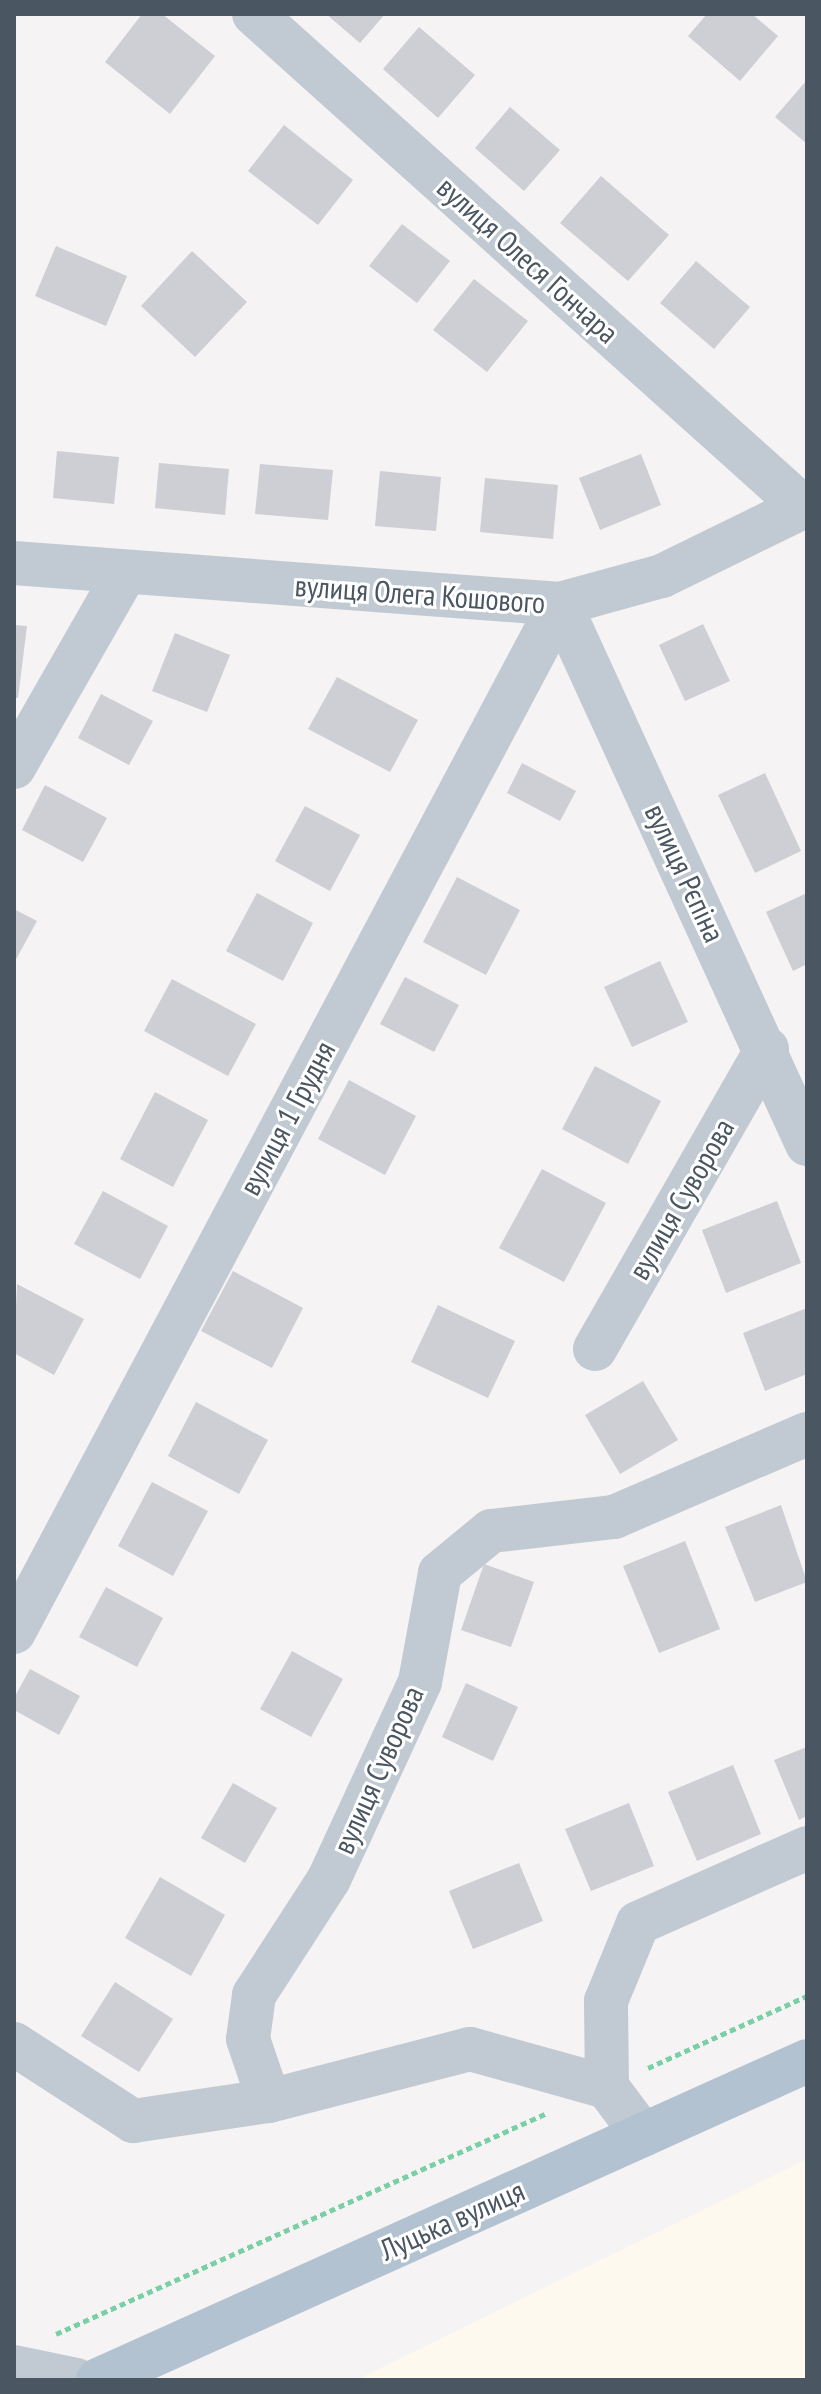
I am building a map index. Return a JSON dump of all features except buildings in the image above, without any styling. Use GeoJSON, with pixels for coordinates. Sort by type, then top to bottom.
{"type":"FeatureCollection","features":[{"type":"Feature","properties":{"kind":"main road","name":"Луцька вулиця"},"geometry":{"type":"LineString","coordinates":[[98,2380],[807,2061]]}},
{"type":"Feature","properties":{"kind":"street","name":"вулиця Олеся Гончара"},"geometry":{"type":"LineString","coordinates":[[254,14],[805,505]]}},
{"type":"Feature","properties":{"kind":"street","name":"вулиця Олега Кошового"},"geometry":{"type":"LineString","coordinates":[[14,563],[560,604],[662,576],[805,505]]}},
{"type":"Feature","properties":{"kind":"street"},"geometry":{"type":"LineString","coordinates":[[14,767],[125,573]]}},
{"type":"Feature","properties":{"kind":"street","name":"вулиця Рєпіна"},"geometry":{"type":"LineString","coordinates":[[560,604],[767,1049],[807,1144]]}},
{"type":"Feature","properties":{"kind":"street","name":"вулиця 1 Грудня"},"geometry":{"type":"LineString","coordinates":[[14,1632],[560,604]]}},
{"type":"Feature","properties":{"kind":"street","name":"вулиця Суворова"},"geometry":{"type":"LineString","coordinates":[[595,1349],[767,1049]]}},
{"type":"Feature","properties":{"kind":"street","name":"вулиця Суворова"},"geometry":{"type":"LineString","coordinates":[[269,2101],[248,2039],[254,1995],[329,1879],[420,1682],[440,1573],[491,1531],[614,1517],[807,1434]]}},
{"type":"Feature","properties":{"kind":"street"},"geometry":{"type":"LineString","coordinates":[[643,2135],[607,2087],[606,2001],[638,1923],[807,1848]]}},
{"type":"Feature","properties":{"kind":"street"},"geometry":{"type":"LineString","coordinates":[[14,2044],[133,2121],[269,2101],[470,2049],[607,2087]]}},
{"type":"Feature","properties":{"kind":"street"},"geometry":{"type":"LineString","coordinates":[[28,2353],[77,2380]]}},
{"type":"Feature","properties":{"kind":"path"},"geometry":{"type":"LineString","coordinates":[[607,2087],[807,1996]]}},
{"type":"Feature","properties":{"kind":"path"},"geometry":{"type":"LineString","coordinates":[[28,2353],[549,2112]]}},
{"type":"Feature","properties":{"kind":"shaded area"},"geometry":{"type":"Polygon","coordinates":[[[807,2159],[807,2380],[356,2380],[807,2159]]]}}]}
